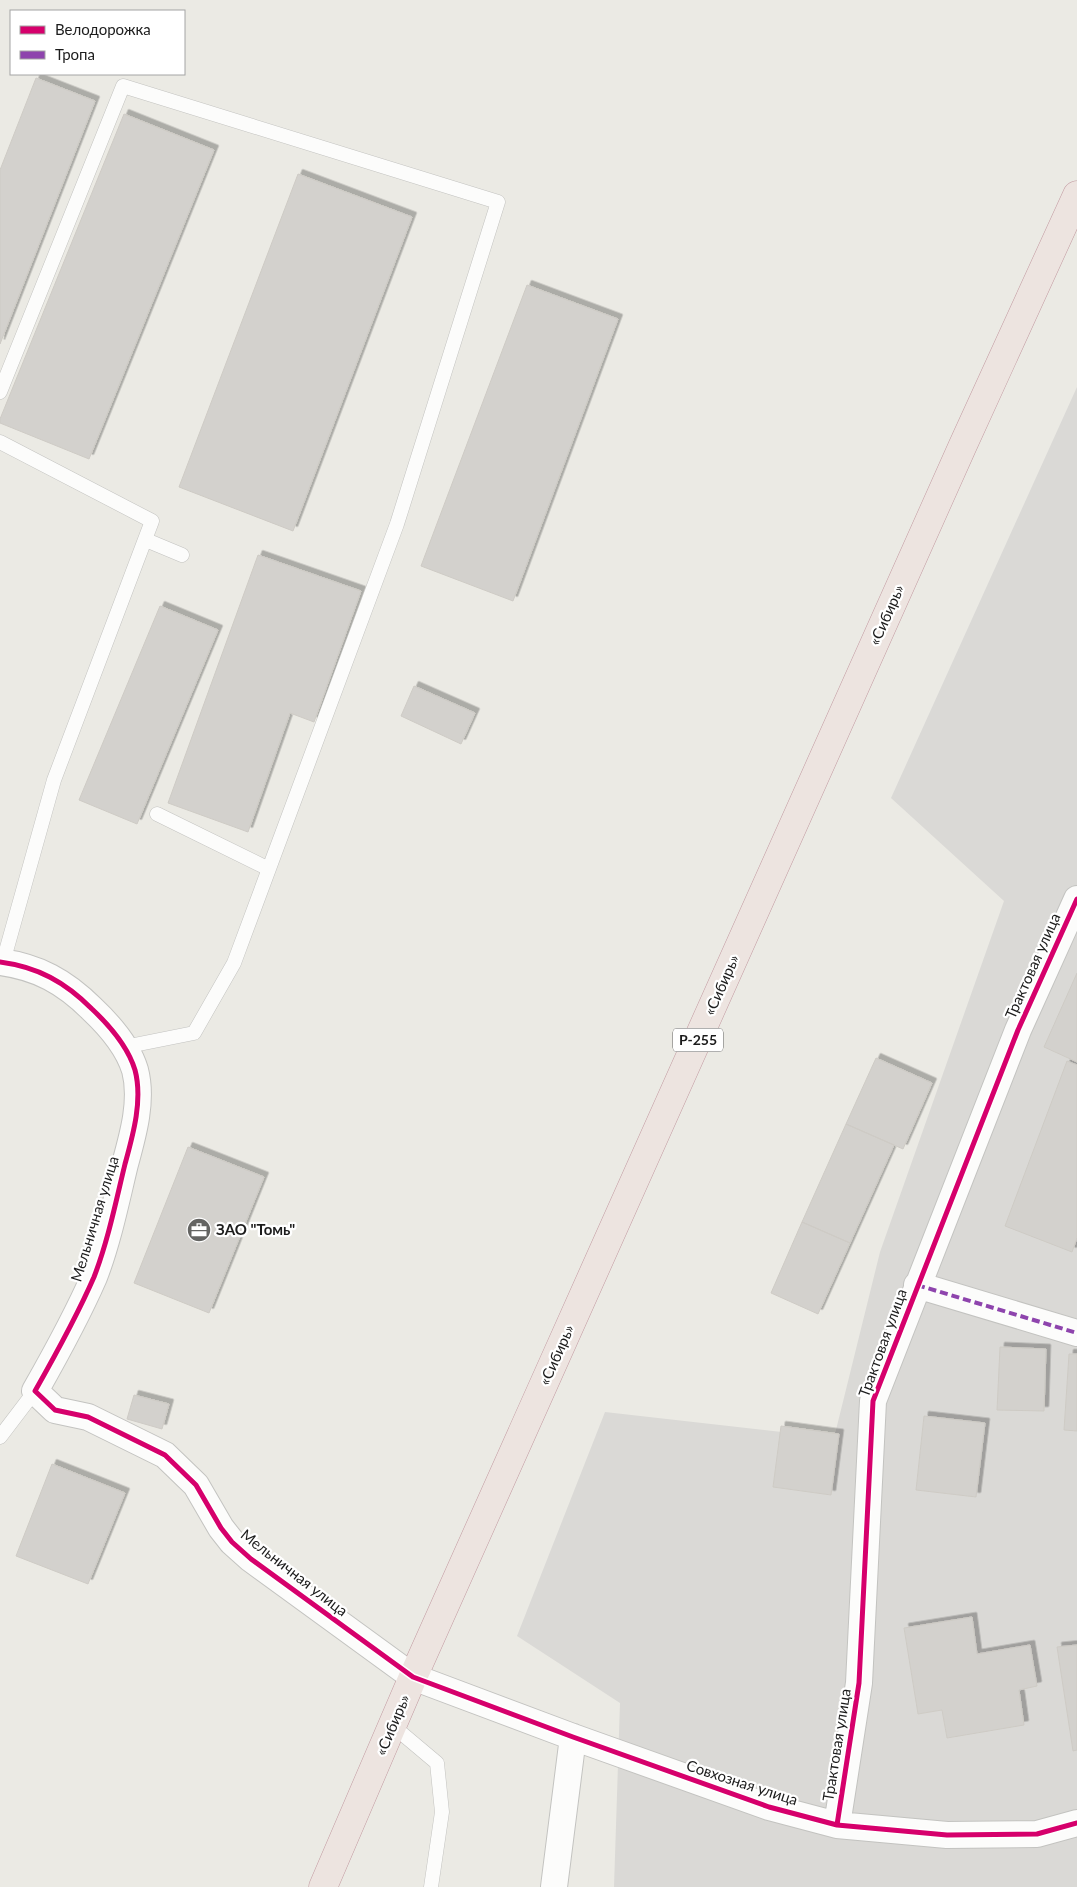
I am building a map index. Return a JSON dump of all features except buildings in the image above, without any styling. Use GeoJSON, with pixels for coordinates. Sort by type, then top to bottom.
{"type":"FeatureCollection","features":[{"type":"Feature","properties":{"kind":"highway","name":"«Сибирь»"},"geometry":{"type":"LineString","coordinates":[[323,1887],[413,1677],[963,445],[1077,195]]}},
{"type":"Feature","properties":{"kind":"street","name":"Трактовая улица"},"geometry":{"type":"LineString","coordinates":[[837,1825],[859,1683],[872,1401],[1018,1030],[1077,898]]}},
{"type":"Feature","properties":{"kind":"street","name":"Мельничная улица"},"geometry":{"type":"LineString","coordinates":[[2,962],[54,977],[81,998],[104,1020],[124,1047],[135,1071],[137,1102],[133,1134],[94,1275],[80,1306],[35,1391],[55,1410],[88,1416],[165,1455],[196,1485],[221,1528],[232,1542],[250,1559],[413,1677]]}},
{"type":"Feature","properties":{"kind":"street"},"geometry":{"type":"LineString","coordinates":[[917,1285],[1077,1333]]}},
{"type":"Feature","properties":{"kind":"street","name":"Совхозная улица"},"geometry":{"type":"LineString","coordinates":[[413,1677],[769,1807],[837,1825],[947,1835],[1037,1834],[1077,1823]]}},
{"type":"Feature","properties":{"kind":"street"},"geometry":{"type":"LineString","coordinates":[[554,1887],[573,1737]]}},
{"type":"Feature","properties":{"kind":"lane"},"geometry":{"type":"LineString","coordinates":[[0,392],[123,86],[498,202],[396,524],[234,963],[194,1033],[124,1047]]}},
{"type":"Feature","properties":{"kind":"lane"},"geometry":{"type":"LineString","coordinates":[[0,442],[152,521],[54,780],[2,962]]}},
{"type":"Feature","properties":{"kind":"lane"},"geometry":{"type":"LineString","coordinates":[[146,540],[182,555]]}},
{"type":"Feature","properties":{"kind":"lane"},"geometry":{"type":"LineString","coordinates":[[157,814],[269,869]]}},
{"type":"Feature","properties":{"kind":"lane"},"geometry":{"type":"LineString","coordinates":[[0,1437],[35,1391]]}},
{"type":"Feature","properties":{"kind":"lane"},"geometry":{"type":"LineString","coordinates":[[393,1726],[437,1763],[442,1812],[431,1887]]}},
{"type":"Feature","properties":{"kind":"shaded area"},"geometry":{"type":"Polygon","coordinates":[[[1077,387],[1077,1887],[614,1887],[620,1703],[517,1636],[605,1412],[834,1438],[880,1252],[1004,901],[891,798],[1077,387]]]}},
{"type":"Feature","properties":{"kind":"marked path"},"geometry":{"type":"LineString","coordinates":[[917,1285],[1077,1333]]}},
{"type":"Feature","properties":{"kind":"cycle path"},"geometry":{"type":"LineString","coordinates":[[837,1825],[859,1683],[873,1401],[1018,1030],[1077,899]]}},
{"type":"Feature","properties":{"kind":"cycle path"},"geometry":{"type":"LineString","coordinates":[[0,962],[14,964],[39,972],[50,977],[82,999],[105,1022],[123,1045],[132,1061],[137,1081],[138,1093],[134,1129],[99,1263],[73,1320],[35,1391],[55,1410],[88,1417],[165,1455],[196,1485],[221,1528],[232,1542],[251,1559],[413,1677],[769,1807],[837,1825],[947,1835],[1037,1834],[1077,1823]]}},
{"type":"Feature","properties":{"kind":"place","name":"ЗАО \"Томь\""},"geometry":{"type":"Point","coordinates":[199,1230]}}]}
